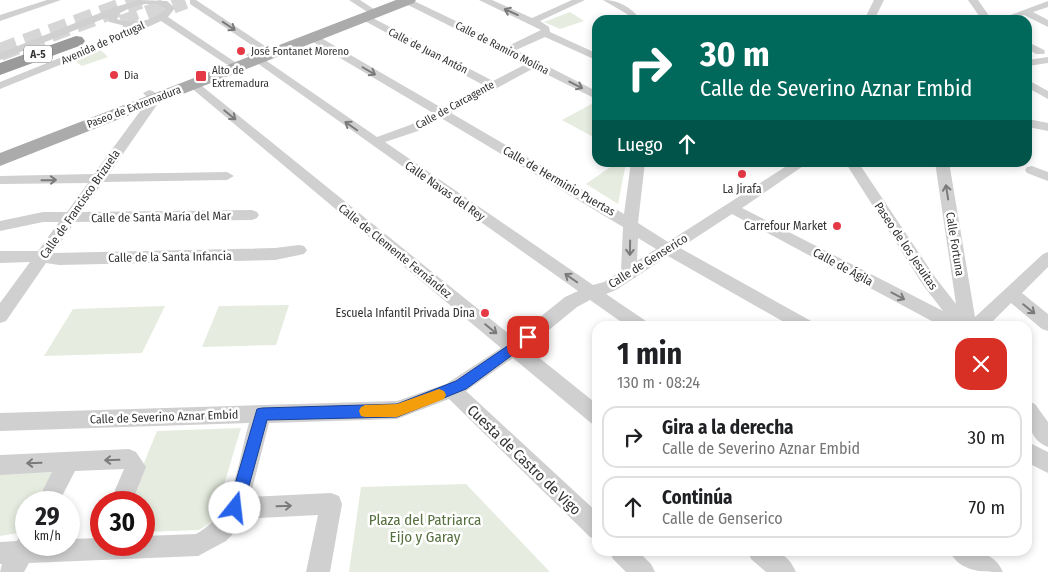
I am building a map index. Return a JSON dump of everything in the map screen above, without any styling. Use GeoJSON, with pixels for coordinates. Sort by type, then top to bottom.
{"type":"FeatureCollection","features":[{"type":"Feature","properties":{"kind":"highway","name":"A-5"},"geometry":{"type":"LineString","coordinates":[[0,62],[71,39],[0,69]]}},
{"type":"Feature","properties":{"kind":"main road","name":"Paseo de Extremadura"},"geometry":{"type":"LineString","coordinates":[[0,160],[230,62],[312,37],[370,13],[394,0]]}},
{"type":"Feature","properties":{"kind":"main road","name":"Paseo de Extremadura"},"geometry":{"type":"LineString","coordinates":[[0,151],[152,96],[193,84],[261,54],[408,0]]}},
{"type":"Feature","properties":{"kind":"street"},"geometry":{"type":"LineString","coordinates":[[0,18],[56,0]]}},
{"type":"Feature","properties":{"kind":"street","name":"Calle de Juan Antón"},"geometry":{"type":"LineString","coordinates":[[354,0],[370,13],[492,85]]}},
{"type":"Feature","properties":{"kind":"street","name":"Calle de Ramiro Molina"},"geometry":{"type":"LineString","coordinates":[[408,0],[592,94]]}},
{"type":"Feature","properties":{"kind":"street"},"geometry":{"type":"LineString","coordinates":[[532,21],[580,0]]}},
{"type":"Feature","properties":{"kind":"street"},"geometry":{"type":"LineString","coordinates":[[608,0],[632,15]]}},
{"type":"Feature","properties":{"kind":"street"},"geometry":{"type":"LineString","coordinates":[[872,15],[879,0]]}},
{"type":"Feature","properties":{"kind":"street"},"geometry":{"type":"LineString","coordinates":[[973,0],[984,15]]}},
{"type":"Feature","properties":{"kind":"street"},"geometry":{"type":"LineString","coordinates":[[491,1],[546,29],[545,33]]}},
{"type":"Feature","properties":{"kind":"street","name":"Avenida de Portugal"},"geometry":{"type":"LineString","coordinates":[[0,56],[131,3],[164,2],[168,5],[181,7]]}},
{"type":"Feature","properties":{"kind":"street","name":"Avenida de Portugal"},"geometry":{"type":"LineString","coordinates":[[131,3],[111,17],[112,20],[116,23],[131,25],[151,21]]}},
{"type":"Feature","properties":{"kind":"street"},"geometry":{"type":"LineString","coordinates":[[1020,15],[1048,4]]}},
{"type":"Feature","properties":{"kind":"street"},"geometry":{"type":"LineString","coordinates":[[181,7],[230,62]]}},
{"type":"Feature","properties":{"kind":"street","name":"Avenida de Portugal"},"geometry":{"type":"LineString","coordinates":[[0,86],[102,44],[181,7]]}},
{"type":"Feature","properties":{"kind":"street","name":"Calle Navas del Rey"},"geometry":{"type":"LineString","coordinates":[[181,7],[261,54],[374,142],[633,321]]}},
{"type":"Feature","properties":{"kind":"street"},"geometry":{"type":"LineString","coordinates":[[1027,13],[1031,15]]}},
{"type":"Feature","properties":{"kind":"street"},"geometry":{"type":"LineString","coordinates":[[1032,16],[1048,24]]}},
{"type":"Feature","properties":{"kind":"street"},"geometry":{"type":"LineString","coordinates":[[508,50],[545,33],[592,55]]}},
{"type":"Feature","properties":{"kind":"street","name":"Calle de Herminio Puertas"},"geometry":{"type":"LineString","coordinates":[[312,37],[630,223],[649,238],[796,321]]}},
{"type":"Feature","properties":{"kind":"street"},"geometry":{"type":"LineString","coordinates":[[1032,47],[1040,52]]}},
{"type":"Feature","properties":{"kind":"street"},"geometry":{"type":"LineString","coordinates":[[1032,62],[1048,60]]}},
{"type":"Feature","properties":{"kind":"street","name":"Calle de Carcagente"},"geometry":{"type":"LineString","coordinates":[[374,142],[414,128],[533,64]]}},
{"type":"Feature","properties":{"kind":"street","name":"Calle de Clemente Fernández"},"geometry":{"type":"LineString","coordinates":[[193,84],[592,412]]}},
{"type":"Feature","properties":{"kind":"street"},"geometry":{"type":"LineString","coordinates":[[1032,86],[1048,96]]}},
{"type":"Feature","properties":{"kind":"street","name":"Calle de Francisco Brizuela"},"geometry":{"type":"LineString","coordinates":[[0,316],[5,302],[42,258],[98,179],[152,96]]}},
{"type":"Feature","properties":{"kind":"street"},"geometry":{"type":"LineString","coordinates":[[1032,125],[1048,127]]}},
{"type":"Feature","properties":{"kind":"street"},"geometry":{"type":"LineString","coordinates":[[629,274],[630,223],[637,167]]}},
{"type":"Feature","properties":{"kind":"street","name":"Calle de Genserico"},"geometry":{"type":"LineString","coordinates":[[471,379],[514,348],[571,302],[591,292],[610,286],[795,167]]}},
{"type":"Feature","properties":{"kind":"street","name":"Paseo de los Jesuitas"},"geometry":{"type":"LineString","coordinates":[[854,167],[929,281],[960,321]]}},
{"type":"Feature","properties":{"kind":"street","name":"Calle Fortuna"},"geometry":{"type":"LineString","coordinates":[[943,167],[967,321]]}},
{"type":"Feature","properties":{"kind":"street"},"geometry":{"type":"LineString","coordinates":[[1032,170],[1048,177]]}},
{"type":"Feature","properties":{"kind":"street"},"geometry":{"type":"LineString","coordinates":[[0,180],[227,176]]}},
{"type":"Feature","properties":{"kind":"street","name":"Calle de Ágila"},"geometry":{"type":"LineString","coordinates":[[731,208],[946,321]]}},
{"type":"Feature","properties":{"kind":"street","name":"Calle de Santa María del Mar"},"geometry":{"type":"LineString","coordinates":[[0,226],[43,217],[252,215]]}},
{"type":"Feature","properties":{"kind":"street","name":"Calle de la Santa Infancia"},"geometry":{"type":"LineString","coordinates":[[0,257],[275,254],[299,250]]}},
{"type":"Feature","properties":{"kind":"street"},"geometry":{"type":"LineString","coordinates":[[982,321],[1048,258]]}},
{"type":"Feature","properties":{"kind":"street"},"geometry":{"type":"LineString","coordinates":[[1010,294],[1048,324]]}},
{"type":"Feature","properties":{"kind":"street","name":"Calle de Severino Aznar Embid"},"geometry":{"type":"LineString","coordinates":[[0,422],[397,410],[452,390],[471,379]]}},
{"type":"Feature","properties":{"kind":"street","name":"Cuesta de Castro de Vigo"},"geometry":{"type":"LineString","coordinates":[[452,390],[592,523]]}},
{"type":"Feature","properties":{"kind":"street"},"geometry":{"type":"LineString","coordinates":[[155,546],[198,545],[214,537],[225,526],[235,508],[262,414]]}},
{"type":"Feature","properties":{"kind":"street"},"geometry":{"type":"LineString","coordinates":[[1032,415],[1047,436]]}},
{"type":"Feature","properties":{"kind":"street"},"geometry":{"type":"LineString","coordinates":[[1032,454],[1048,463]]}},
{"type":"Feature","properties":{"kind":"street"},"geometry":{"type":"LineString","coordinates":[[0,465],[128,459],[136,467],[126,491]]}},
{"type":"Feature","properties":{"kind":"street"},"geometry":{"type":"LineString","coordinates":[[54,491],[69,462]]}},
{"type":"Feature","properties":{"kind":"street"},"geometry":{"type":"LineString","coordinates":[[235,508],[331,504],[318,572]]}},
{"type":"Feature","properties":{"kind":"street"},"geometry":{"type":"LineString","coordinates":[[11,572],[15,554]]}},
{"type":"Feature","properties":{"kind":"street"},"geometry":{"type":"LineString","coordinates":[[626,556],[642,572]]}},
{"type":"Feature","properties":{"kind":"street"},"geometry":{"type":"LineString","coordinates":[[765,556],[784,572]]}},
{"type":"Feature","properties":{"kind":"street"},"geometry":{"type":"LineString","coordinates":[[968,556],[991,572]]}},
{"type":"Feature","properties":{"kind":"green space"},"geometry":{"type":"Polygon","coordinates":[[[570,12],[584,21],[560,29],[544,22],[570,12]]]}},
{"type":"Feature","properties":{"kind":"green space"},"geometry":{"type":"Polygon","coordinates":[[[101,50],[108,57],[82,66],[75,61],[101,50]]]}},
{"type":"Feature","properties":{"kind":"green space"},"geometry":{"type":"Polygon","coordinates":[[[592,104],[592,136],[562,120],[592,104]]]}},
{"type":"Feature","properties":{"kind":"green space"},"geometry":{"type":"Polygon","coordinates":[[[610,167],[625,167],[618,204],[586,184],[610,167]]]}},
{"type":"Feature","properties":{"kind":"green space"},"geometry":{"type":"Polygon","coordinates":[[[289,305],[276,345],[202,347],[219,306],[289,305]]]}},
{"type":"Feature","properties":{"kind":"green space"},"geometry":{"type":"Polygon","coordinates":[[[165,306],[142,353],[44,356],[73,309],[165,306]]]}},
{"type":"Feature","properties":{"kind":"green space"},"geometry":{"type":"Polygon","coordinates":[[[241,428],[213,521],[199,530],[155,532],[155,491],[132,491],[157,431],[241,428]]]}},
{"type":"Feature","properties":{"kind":"green space"},"geometry":{"type":"Polygon","coordinates":[[[55,472],[43,491],[15,491],[15,534],[0,536],[0,474],[55,472]]]}},
{"type":"Feature","properties":{"kind":"green space","name":"Plaza del Patriarca Eijo y Garay"},"geometry":{"type":"Polygon","coordinates":[[[466,484],[550,572],[349,572],[361,487],[466,484]]]}},
{"type":"Feature","properties":{"kind":"tunnel"},"geometry":{"type":"LineString","coordinates":[[0,52],[140,0]]}},
{"type":"Feature","properties":{"kind":"tunnel"},"geometry":{"type":"LineString","coordinates":[[122,24],[185,0]]}},
{"type":"Feature","properties":{"kind":"slow traffic"},"geometry":{"type":"LineString","coordinates":[[365,411],[397,410],[439,395]]}},
{"type":"Feature","properties":{"kind":"place","name":"José Fontanet Moreno"},"geometry":{"type":"Point","coordinates":[241,51]}},
{"type":"Feature","properties":{"kind":"place","name":"Dia"},"geometry":{"type":"Point","coordinates":[114,75]}},
{"type":"Feature","properties":{"kind":"place","name":"Alto de Extremadura"},"geometry":{"type":"Point","coordinates":[201,76]}},
{"type":"Feature","properties":{"kind":"place","name":"La Jirafa"},"geometry":{"type":"Point","coordinates":[742,174]}},
{"type":"Feature","properties":{"kind":"place","name":"Carrefour Market"},"geometry":{"type":"Point","coordinates":[837,226]}},
{"type":"Feature","properties":{"kind":"place","name":"Escuela Infantil Privada Dina"},"geometry":{"type":"Point","coordinates":[485,313]}},
{"type":"Feature","properties":{"kind":"route"},"geometry":{"type":"LineString","coordinates":[[235,508],[262,414],[397,410],[461,385],[528,337]]}}]}
